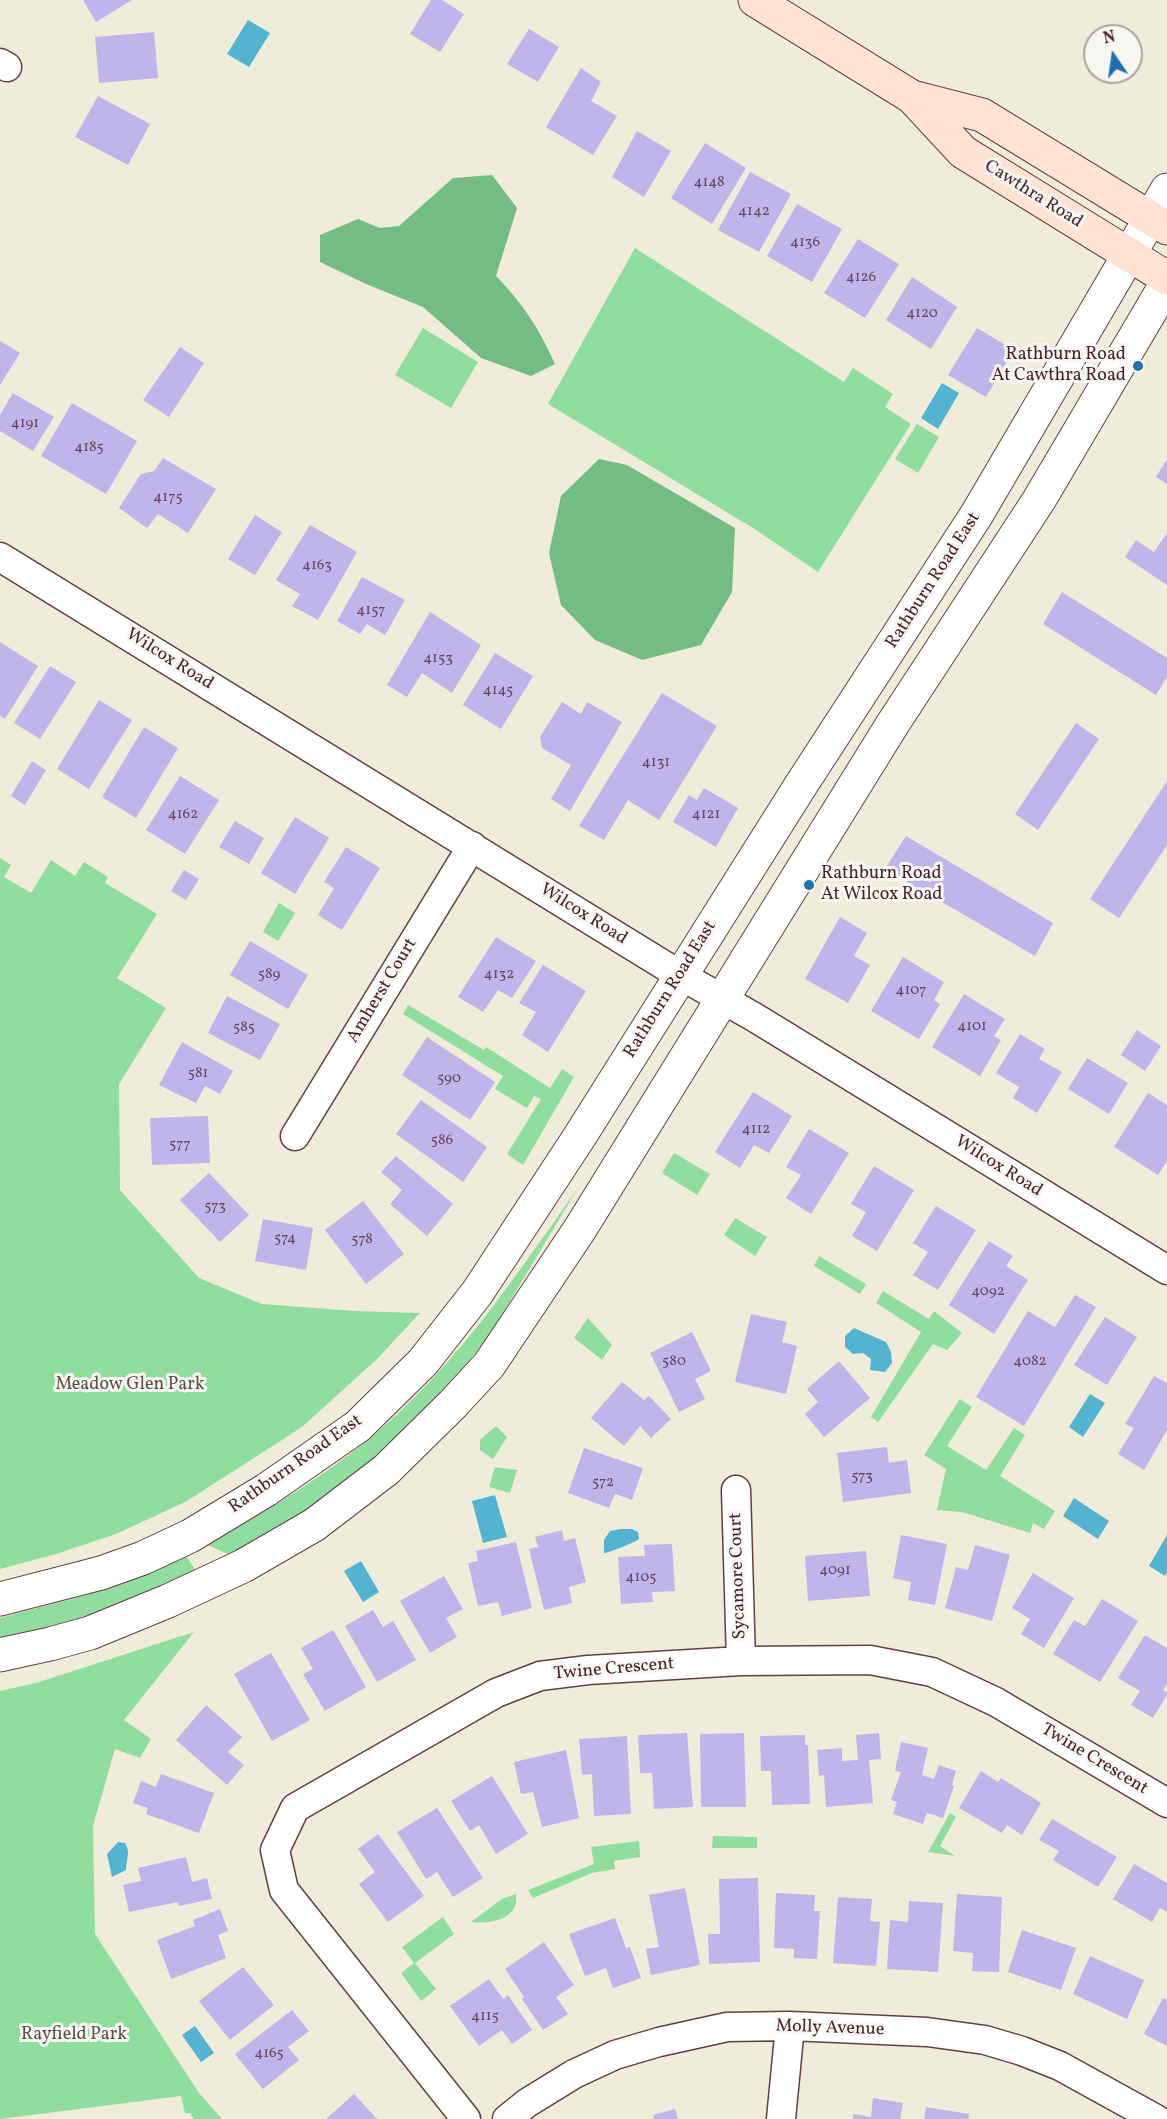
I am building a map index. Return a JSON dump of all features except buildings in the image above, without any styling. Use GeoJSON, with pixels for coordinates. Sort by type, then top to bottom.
{"type":"FeatureCollection","features":[{"type":"Feature","properties":{"kind":"main road","name":"Cawthra Road"},"geometry":{"type":"LineString","coordinates":[[755,0],[912,97],[963,152],[1167,278]]}},
{"type":"Feature","properties":{"kind":"main road","name":"Cawthra Road"},"geometry":{"type":"LineString","coordinates":[[912,97],[982,116],[1162,212]]}},
{"type":"Feature","properties":{"kind":"street","name":"Rathburn Road East"},"geometry":{"type":"LineString","coordinates":[[0,1599],[101,1573],[143,1558],[190,1536],[266,1490],[358,1426],[423,1362],[477,1293],[580,1136],[801,785],[977,514],[1130,255],[1162,212]]}},
{"type":"Feature","properties":{"kind":"street"},"geometry":{"type":"LineString","coordinates":[[0,1655],[50,1644],[99,1629],[168,1601],[243,1566],[314,1525],[386,1470],[489,1365],[580,1229],[917,685],[1039,500],[1167,283]]}},
{"type":"Feature","properties":{"kind":"street","name":"Wilcox Road"},"geometry":{"type":"LineString","coordinates":[[0,556],[680,975],[754,1017],[1167,1270]]}},
{"type":"Feature","properties":{"kind":"street","name":"Amherst Court"},"geometry":{"type":"LineString","coordinates":[[295,1136],[472,846]]}},
{"type":"Feature","properties":{"kind":"street","name":"Sycamore Court"},"geometry":{"type":"LineString","coordinates":[[736,1490],[741,1661]]}},
{"type":"Feature","properties":{"kind":"street","name":"Twine Crescent"},"geometry":{"type":"LineString","coordinates":[[466,2119],[284,1890],[275,1850],[295,1808],[496,1693],[540,1676],[588,1670],[741,1661],[870,1660],[932,1672],[996,1702],[1167,1803]]}},
{"type":"Feature","properties":{"kind":"street"},"geometry":{"type":"LineString","coordinates":[[781,2119],[790,2026]]}},
{"type":"Feature","properties":{"kind":"street","name":"Molly Avenue"},"geometry":{"type":"LineString","coordinates":[[507,2119],[527,2103],[574,2073],[615,2055],[659,2042],[727,2027],[790,2026],[927,2032],[985,2040],[1060,2066],[1156,2119]]}},
{"type":"Feature","properties":{"kind":"green space"},"geometry":{"type":"Polygon","coordinates":[[[492,175],[517,208],[496,276],[530,317],[555,364],[531,376],[481,358],[423,307],[320,262],[320,235],[358,219],[380,228],[399,226],[453,178],[492,175]]]}},
{"type":"Feature","properties":{"kind":"green space"},"geometry":{"type":"Polygon","coordinates":[[[635,248],[844,382],[853,368],[893,394],[885,407],[911,424],[818,572],[753,528],[548,404],[635,248]]]}},
{"type":"Feature","properties":{"kind":"green space"},"geometry":{"type":"Polygon","coordinates":[[[423,328],[478,362],[451,408],[395,375],[423,328]]]}},
{"type":"Feature","properties":{"kind":"green space"},"geometry":{"type":"Polygon","coordinates":[[[917,424],[939,437],[918,473],[895,459],[917,424]]]}},
{"type":"Feature","properties":{"kind":"green space"},"geometry":{"type":"Polygon","coordinates":[[[599,459],[627,465],[735,528],[732,592],[701,645],[642,660],[595,640],[561,605],[549,553],[561,496],[599,459]]]}},
{"type":"Feature","properties":{"kind":"green space","name":"Meadow Glen Park"},"geometry":{"type":"Polygon","coordinates":[[[0,858],[11,865],[4,877],[31,893],[51,860],[75,876],[84,862],[108,877],[105,883],[157,914],[117,978],[166,1008],[119,1084],[120,1190],[199,1278],[262,1304],[420,1313],[377,1359],[302,1427],[187,1501],[116,1534],[56,1554],[0,1569],[0,858]]]}},
{"type":"Feature","properties":{"kind":"green space"},"geometry":{"type":"Polygon","coordinates":[[[279,903],[295,913],[278,941],[263,932],[279,903]]]}},
{"type":"Feature","properties":{"kind":"green space"},"geometry":{"type":"Polygon","coordinates":[[[408,1005],[484,1050],[486,1047],[550,1088],[562,1069],[574,1077],[523,1165],[507,1154],[541,1099],[534,1096],[527,1108],[495,1089],[503,1076],[403,1014],[408,1005]]]}},
{"type":"Feature","properties":{"kind":"green space"},"geometry":{"type":"Polygon","coordinates":[[[674,1153],[710,1174],[697,1195],[662,1173],[674,1153]]]}},
{"type":"Feature","properties":{"kind":"green space"},"geometry":{"type":"Polygon","coordinates":[[[578,1188],[492,1331],[449,1387],[384,1453],[314,1507],[232,1556],[208,1545],[336,1465],[405,1407],[433,1378],[484,1317],[578,1188]]]}},
{"type":"Feature","properties":{"kind":"green space"},"geometry":{"type":"Polygon","coordinates":[[[735,1218],[767,1237],[755,1256],[724,1235],[735,1218]]]}},
{"type":"Feature","properties":{"kind":"green space"},"geometry":{"type":"Polygon","coordinates":[[[819,1256],[866,1284],[860,1294],[814,1266],[819,1256]]]}},
{"type":"Feature","properties":{"kind":"green space"},"geometry":{"type":"Polygon","coordinates":[[[883,1291],[929,1319],[934,1311],[962,1333],[947,1350],[933,1344],[878,1422],[871,1417],[921,1332],[876,1303],[883,1291]]]}},
{"type":"Feature","properties":{"kind":"green space"},"geometry":{"type":"Polygon","coordinates":[[[588,1318],[612,1345],[602,1360],[574,1338],[588,1318]]]}},
{"type":"Feature","properties":{"kind":"green space"},"geometry":{"type":"Polygon","coordinates":[[[960,1399],[972,1407],[947,1446],[986,1470],[1014,1428],[1025,1435],[1000,1476],[1055,1511],[1044,1529],[1033,1523],[1030,1533],[962,1512],[937,1510],[946,1469],[924,1455],[960,1399]]]}},
{"type":"Feature","properties":{"kind":"green space"},"geometry":{"type":"Polygon","coordinates":[[[496,1426],[507,1437],[493,1459],[480,1450],[480,1440],[496,1426]]]}},
{"type":"Feature","properties":{"kind":"green space"},"geometry":{"type":"Polygon","coordinates":[[[495,1467],[517,1470],[510,1493],[489,1487],[495,1467]]]}},
{"type":"Feature","properties":{"kind":"green space"},"geometry":{"type":"Polygon","coordinates":[[[185,1554],[197,1573],[118,1607],[0,1641],[0,1618],[83,1596],[135,1577],[185,1554]]]}},
{"type":"Feature","properties":{"kind":"green space","name":"Rayfield Park"},"geometry":{"type":"Polygon","coordinates":[[[194,1632],[124,1720],[151,1739],[140,1758],[115,1749],[93,1826],[95,1934],[199,2093],[222,2119],[194,2119],[190,2113],[185,2113],[181,2096],[0,2119],[0,1691],[36,1683],[194,1632]]]}},
{"type":"Feature","properties":{"kind":"green space"},"geometry":{"type":"Polygon","coordinates":[[[950,1813],[956,1817],[940,1846],[955,1856],[928,1852],[950,1813]]]}},
{"type":"Feature","properties":{"kind":"green space"},"geometry":{"type":"Polygon","coordinates":[[[713,1836],[757,1837],[757,1848],[712,1848],[713,1836]]]}},
{"type":"Feature","properties":{"kind":"green space"},"geometry":{"type":"Polygon","coordinates":[[[639,1841],[640,1857],[614,1861],[615,1869],[592,1873],[533,1898],[528,1890],[594,1864],[591,1847],[639,1841]]]}},
{"type":"Feature","properties":{"kind":"green space"},"geometry":{"type":"Polygon","coordinates":[[[516,1894],[516,1903],[509,1915],[495,1921],[471,1922],[502,1899],[516,1894]]]}},
{"type":"Feature","properties":{"kind":"green space"},"geometry":{"type":"Polygon","coordinates":[[[443,1917],[454,1934],[415,1963],[436,1989],[421,2001],[401,1973],[414,1963],[402,1947],[443,1917]]]}},
{"type":"Feature","properties":{"kind":"water"},"geometry":{"type":"Polygon","coordinates":[[[248,20],[270,33],[249,67],[227,54],[248,20]]]}},
{"type":"Feature","properties":{"kind":"water"},"geometry":{"type":"Polygon","coordinates":[[[942,383],[959,393],[938,429],[921,418],[942,383]]]}},
{"type":"Feature","properties":{"kind":"water"},"geometry":{"type":"Polygon","coordinates":[[[854,1328],[886,1342],[891,1352],[892,1363],[885,1372],[870,1370],[871,1359],[863,1353],[853,1354],[845,1347],[845,1336],[854,1328]]]}},
{"type":"Feature","properties":{"kind":"water"},"geometry":{"type":"Polygon","coordinates":[[[1090,1394],[1105,1403],[1083,1437],[1069,1427],[1090,1394]]]}},
{"type":"Feature","properties":{"kind":"water"},"geometry":{"type":"Polygon","coordinates":[[[495,1495],[507,1537],[483,1543],[472,1501],[495,1495]]]}},
{"type":"Feature","properties":{"kind":"water"},"geometry":{"type":"Polygon","coordinates":[[[1074,1498],[1109,1521],[1098,1539],[1063,1516],[1074,1498]]]}},
{"type":"Feature","properties":{"kind":"water"},"geometry":{"type":"Polygon","coordinates":[[[632,1529],[638,1532],[639,1539],[604,1553],[604,1540],[610,1531],[632,1529]]]}},
{"type":"Feature","properties":{"kind":"water"},"geometry":{"type":"Polygon","coordinates":[[[1167,1535],[1167,1572],[1165,1576],[1149,1566],[1167,1535]]]}},
{"type":"Feature","properties":{"kind":"water"},"geometry":{"type":"Polygon","coordinates":[[[361,1561],[379,1592],[363,1602],[344,1571],[361,1561]]]}},
{"type":"Feature","properties":{"kind":"water"},"geometry":{"type":"Polygon","coordinates":[[[118,1842],[125,1843],[127,1847],[126,1870],[112,1877],[107,1854],[118,1842]]]}},
{"type":"Feature","properties":{"kind":"water"},"geometry":{"type":"Polygon","coordinates":[[[195,2026],[214,2053],[201,2062],[182,2035],[195,2026]]]}},
{"type":"Feature","properties":{"kind":"place","name":"Rathburn Road At Cawthra Road"},"geometry":{"type":"Point","coordinates":[1138,366]}},
{"type":"Feature","properties":{"kind":"place","name":"Rathburn Road At Wilcox Road"},"geometry":{"type":"Point","coordinates":[809,885]}}]}
